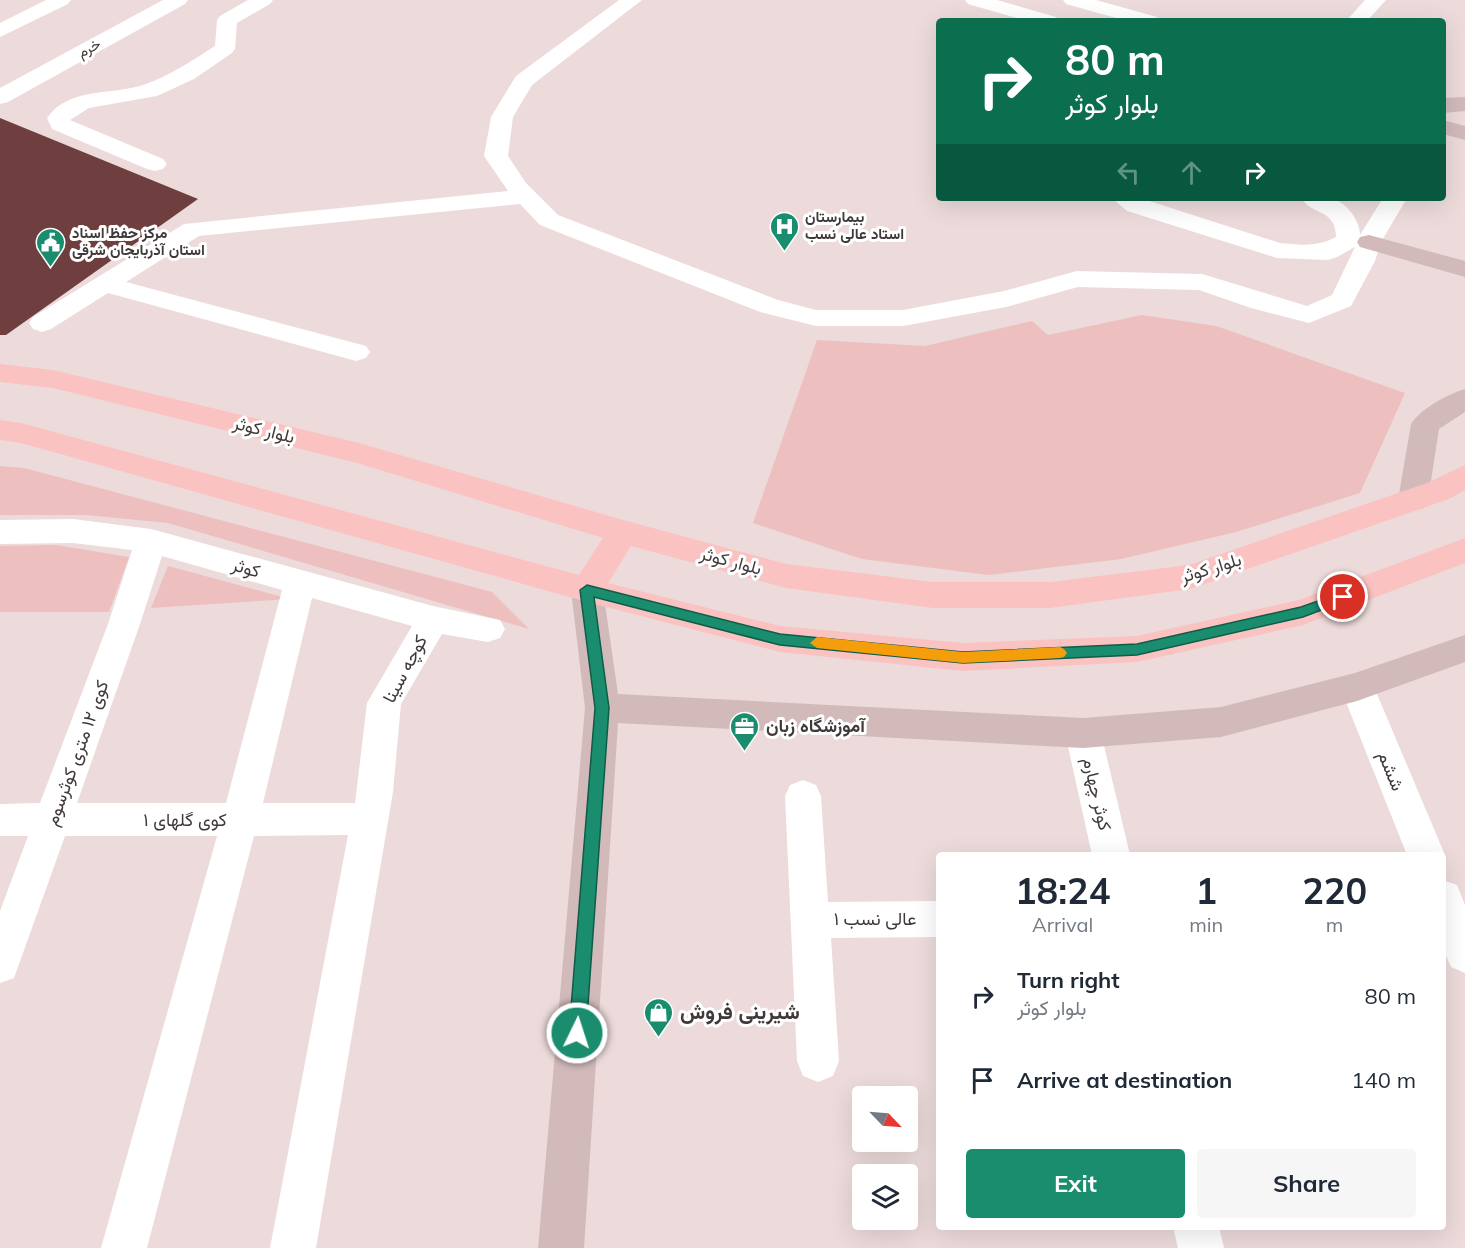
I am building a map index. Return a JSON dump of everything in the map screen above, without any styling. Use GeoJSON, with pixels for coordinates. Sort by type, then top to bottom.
{"type":"FeatureCollection","features":[{"type":"Feature","properties":{"kind":"main road","name":"بلوار کوثر"},"geometry":{"type":"LineString","coordinates":[[0,373],[53,379],[359,453],[623,532],[786,576],[933,595],[1050,595],[1190,577],[1438,491],[1465,476]]}},
{"type":"Feature","properties":{"kind":"main road"},"geometry":{"type":"LineString","coordinates":[[0,430],[587,590],[780,639],[963,657],[1137,649],[1303,612],[1465,550]]}},
{"type":"Feature","properties":{"kind":"main road"},"geometry":{"type":"LineString","coordinates":[[587,590],[623,532]]}},
{"type":"Feature","properties":{"kind":"street"},"geometry":{"type":"LineString","coordinates":[[0,31],[61,0]]}},
{"type":"Feature","properties":{"kind":"street","name":"خرم"},"geometry":{"type":"LineString","coordinates":[[0,97],[178,0]]}},
{"type":"Feature","properties":{"kind":"street"},"geometry":{"type":"LineString","coordinates":[[155,164],[60,124],[58,118],[83,102],[149,91],[186,74],[225,49],[227,20],[263,0]]}},
{"type":"Feature","properties":{"kind":"street"},"geometry":{"type":"LineString","coordinates":[[975,0],[1038,18]]}},
{"type":"Feature","properties":{"kind":"street"},"geometry":{"type":"LineString","coordinates":[[1359,18],[1376,0]]}},
{"type":"Feature","properties":{"kind":"street"},"geometry":{"type":"LineString","coordinates":[[625,1],[524,81],[501,117],[496,156],[526,196],[549,220],[769,306],[816,318],[903,318],[1006,299],[1077,279],[1202,282],[1260,302],[1309,315],[1342,300],[1369,242],[1393,201]]}},
{"type":"Feature","properties":{"kind":"street"},"geometry":{"type":"LineString","coordinates":[[1078,18],[1082,3],[1139,18]]}},
{"type":"Feature","properties":{"kind":"street"},"geometry":{"type":"LineString","coordinates":[[1446,128],[1465,133]]}},
{"type":"Feature","properties":{"kind":"street"},"geometry":{"type":"LineString","coordinates":[[42,323],[193,229],[526,196]]}},
{"type":"Feature","properties":{"kind":"street"},"geometry":{"type":"LineString","coordinates":[[1128,201],[1136,206],[1277,250],[1328,252],[1369,242]]}},
{"type":"Feature","properties":{"kind":"street"},"geometry":{"type":"LineString","coordinates":[[1318,201],[1337,212],[1348,226],[1369,242],[1462,269]]}},
{"type":"Feature","properties":{"kind":"street"},"geometry":{"type":"LineString","coordinates":[[1328,252],[1347,240],[1348,226]]}},
{"type":"Feature","properties":{"kind":"street"},"geometry":{"type":"LineString","coordinates":[[104,284],[356,352]]}},
{"type":"Feature","properties":{"kind":"street"},"geometry":{"type":"LineString","coordinates":[[1413,500],[1425,424],[1465,399]]}},
{"type":"Feature","properties":{"kind":"street","name":"کوثر"},"geometry":{"type":"LineString","coordinates":[[0,532],[73,531],[151,541],[433,619],[488,629]]}},
{"type":"Feature","properties":{"kind":"street","name":"کوی ۱۲ متری کوثرسوم"},"geometry":{"type":"LineString","coordinates":[[0,964],[151,541]]}},
{"type":"Feature","properties":{"kind":"street"},"geometry":{"type":"LineString","coordinates":[[124,1248],[240,820],[300,583]]}},
{"type":"Feature","properties":{"kind":"street"},"geometry":{"type":"LineString","coordinates":[[561,1248],[602,708],[587,590]]}},
{"type":"Feature","properties":{"kind":"street","name":"کوچه سینا"},"geometry":{"type":"LineString","coordinates":[[293,1248],[373,806],[384,703],[433,619]]}},
{"type":"Feature","properties":{"kind":"street"},"geometry":{"type":"LineString","coordinates":[[602,708],[1083,733],[1221,722],[1357,687],[1465,648]]}},
{"type":"Feature","properties":{"kind":"street","name":"ششم"},"geometry":{"type":"LineString","coordinates":[[1357,687],[1425,852]]}},
{"type":"Feature","properties":{"kind":"street","name":"کوثر چهارم"},"geometry":{"type":"LineString","coordinates":[[1083,733],[1110,852]]}},
{"type":"Feature","properties":{"kind":"street"},"geometry":{"type":"LineString","coordinates":[[803,796],[818,1061]]}},
{"type":"Feature","properties":{"kind":"street","name":"کوی گلهای ۱"},"geometry":{"type":"LineString","coordinates":[[0,820],[240,820],[373,806]]}},
{"type":"Feature","properties":{"kind":"street"},"geometry":{"type":"LineString","coordinates":[[1446,908],[1465,954]]}},
{"type":"Feature","properties":{"kind":"street","name":"عالی نسب ۱"},"geometry":{"type":"LineString","coordinates":[[811,920],[936,919]]}},
{"type":"Feature","properties":{"kind":"street"},"geometry":{"type":"LineString","coordinates":[[1197,1230],[1201,1248]]}},
{"type":"Feature","properties":{"kind":"shaded area"},"geometry":{"type":"Polygon","coordinates":[[[1142,315],[1216,326],[1405,393],[1360,493],[1236,532],[1121,559],[989,575],[862,559],[753,523],[817,340],[925,346],[1032,321],[1048,335],[1142,315]]]}},
{"type":"Feature","properties":{"kind":"shaded area"},"geometry":{"type":"Polygon","coordinates":[[[0,466],[24,468],[492,592],[529,629],[168,523],[86,515],[0,515],[0,466]]]}},
{"type":"Feature","properties":{"kind":"shaded area"},"geometry":{"type":"Polygon","coordinates":[[[56,545],[129,557],[109,612],[0,612],[0,546],[56,545]]]}},
{"type":"Feature","properties":{"kind":"shaded area"},"geometry":{"type":"Polygon","coordinates":[[[168,566],[290,599],[151,608],[168,566]]]}},
{"type":"Feature","properties":{"kind":"building","name":"مرکز حفظ اسناد استان آذربایجان شرقی"},"geometry":{"type":"Polygon","coordinates":[[[0,118],[198,199],[6,335],[0,335],[0,118]]]}},
{"type":"Feature","properties":{"kind":"slow traffic"},"geometry":{"type":"LineString","coordinates":[[817,643],[963,657],[1060,653]]}},
{"type":"Feature","properties":{"kind":"place","name":"بیمارستان استاد عالی نسب"},"geometry":{"type":"Point","coordinates":[784,252]}},
{"type":"Feature","properties":{"kind":"place","name":"مرکز حفظ اسناد استان آذربایجان شرقی"},"geometry":{"type":"Point","coordinates":[51,268]}},
{"type":"Feature","properties":{"kind":"place","name":"آموزشگاه زبان"},"geometry":{"type":"Point","coordinates":[745,752]}},
{"type":"Feature","properties":{"kind":"place","name":"شیرینی فروش"},"geometry":{"type":"Point","coordinates":[659,1038]}},
{"type":"Feature","properties":{"kind":"route"},"geometry":{"type":"LineString","coordinates":[[577,1033],[602,708],[587,590],[780,639],[963,657],[1137,649],[1303,612],[1343,597]]}}]}
